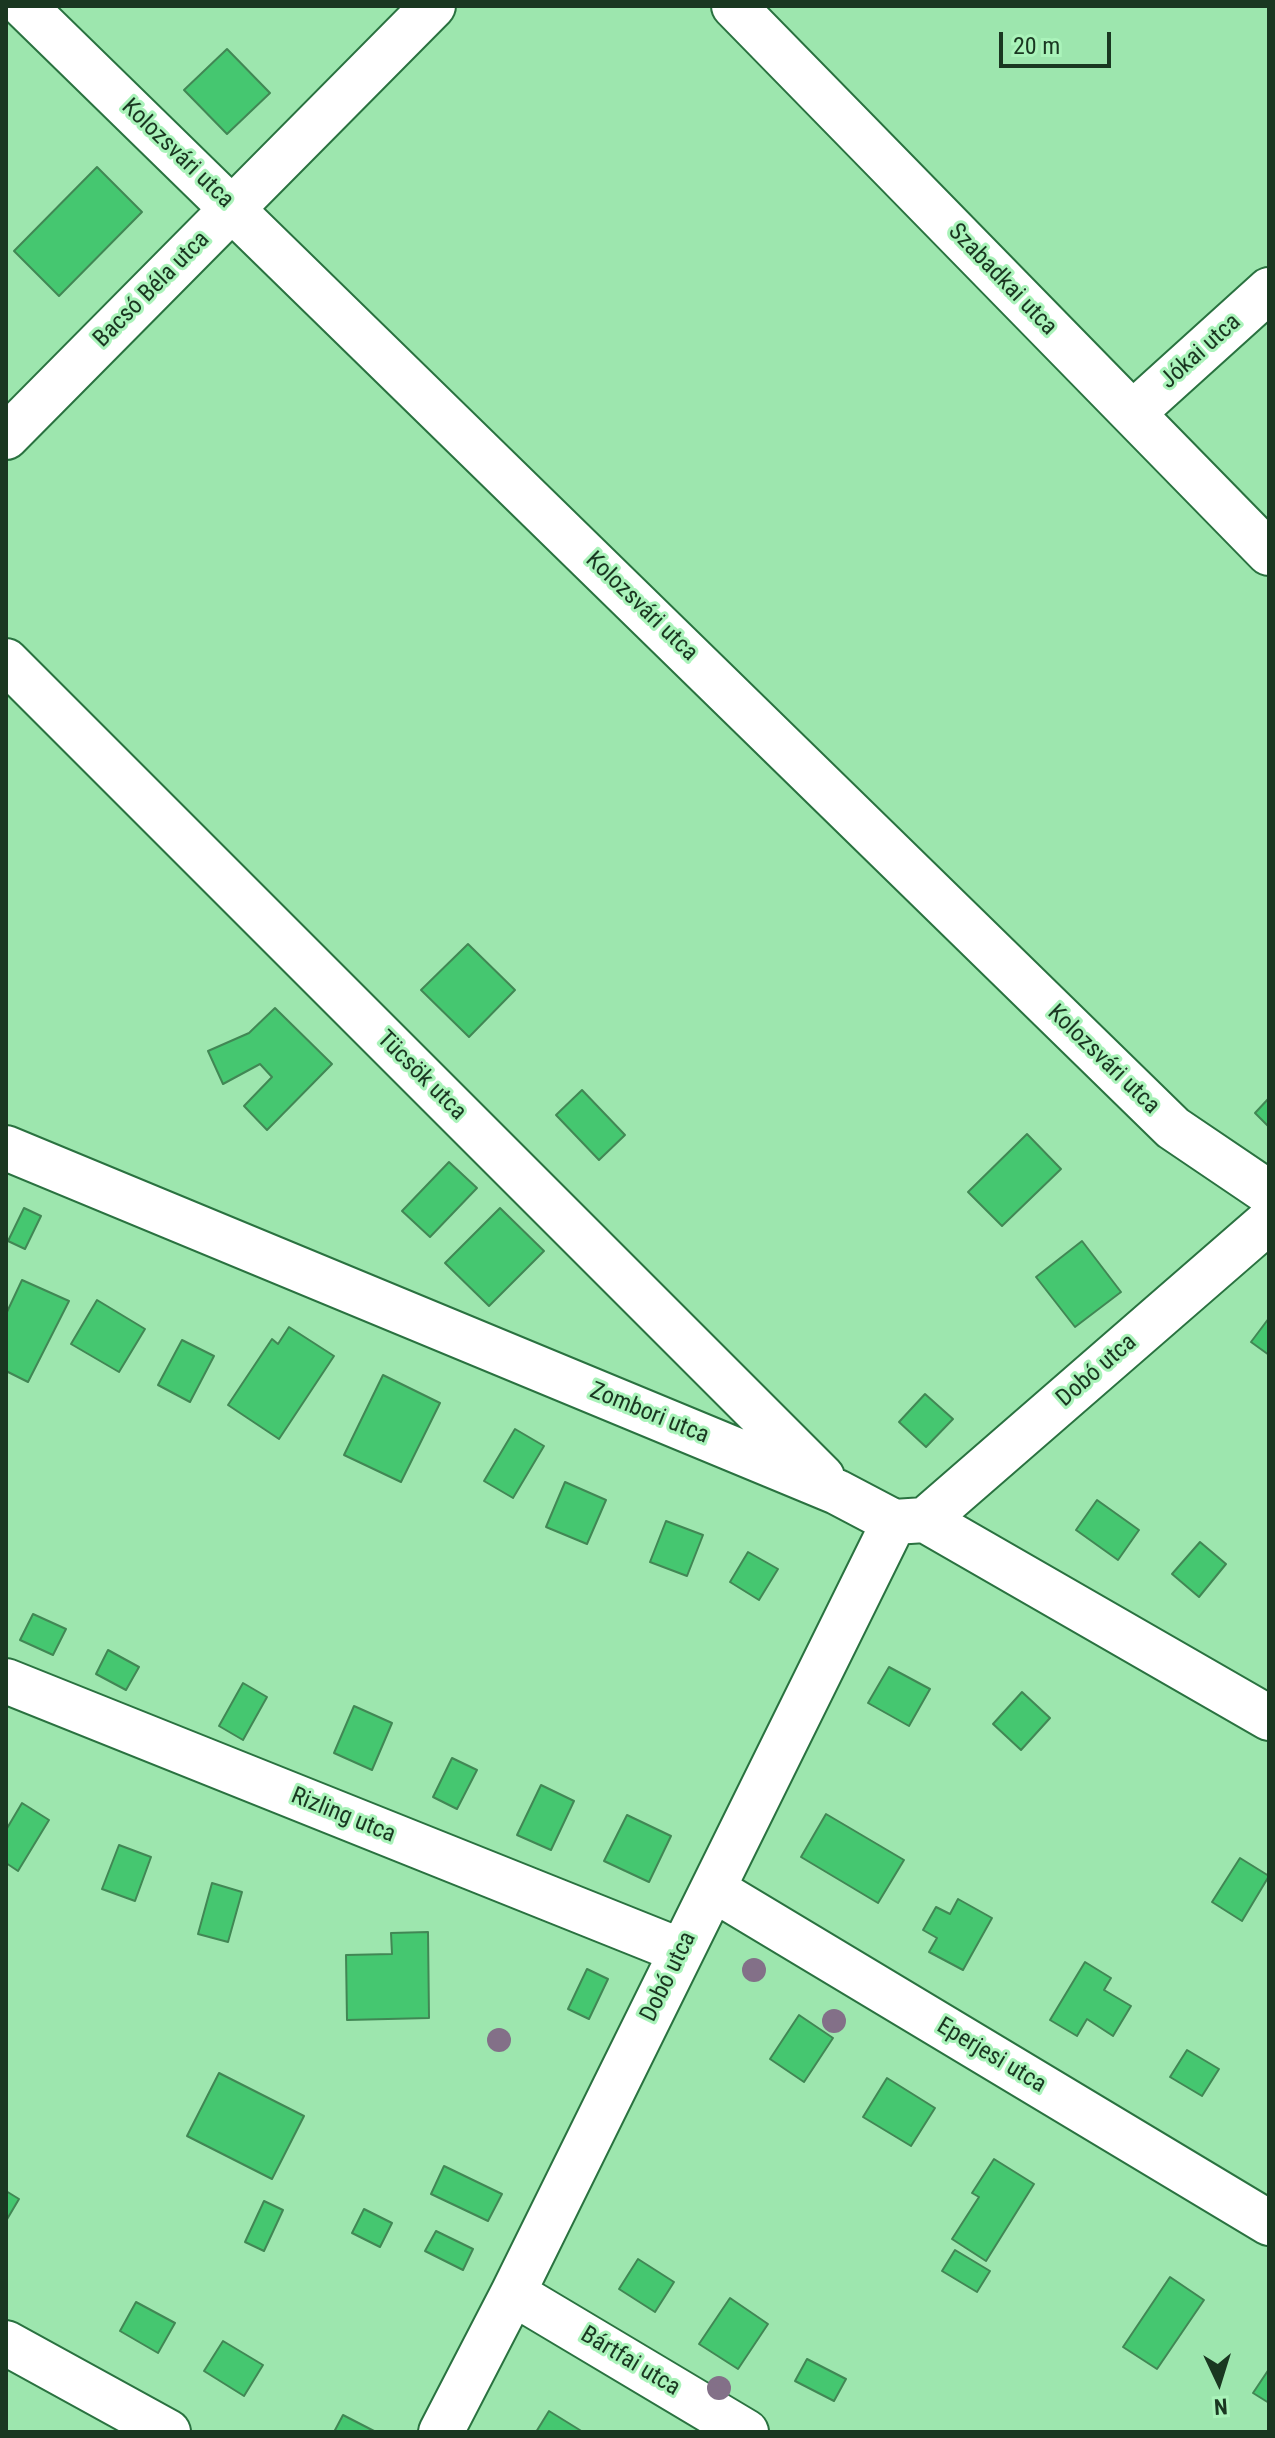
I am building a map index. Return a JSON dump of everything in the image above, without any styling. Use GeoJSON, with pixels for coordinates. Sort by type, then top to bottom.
{"type":"FeatureCollection","features":[{"type":"Feature","properties":{"kind":"street","name":"Kolozsvári utca"},"geometry":{"type":"LineString","coordinates":[[24,6],[1173,1128],[1269,1193]]}},
{"type":"Feature","properties":{"kind":"street","name":"Bacsó Béla utca"},"geometry":{"type":"LineString","coordinates":[[6,437],[433,6]]}},
{"type":"Feature","properties":{"kind":"street","name":"Szabadkai utca"},"geometry":{"type":"LineString","coordinates":[[734,6],[1269,553]]}},
{"type":"Feature","properties":{"kind":"street","name":"Jókai utca"},"geometry":{"type":"LineString","coordinates":[[1133,413],[1269,290]]}},
{"type":"Feature","properties":{"kind":"street","name":"Tücsök utca"},"geometry":{"type":"LineString","coordinates":[[6,661],[837,1492]]}},
{"type":"Feature","properties":{"kind":"street","name":"Zombori utca"},"geometry":{"type":"LineString","coordinates":[[6,1148],[910,1521],[1269,1718]]}},
{"type":"Feature","properties":{"kind":"street","name":"Dobó utca"},"geometry":{"type":"LineString","coordinates":[[441,2432],[681,1951],[910,1521],[1269,1221]]}},
{"type":"Feature","properties":{"kind":"street","name":"Rizling utca"},"geometry":{"type":"LineString","coordinates":[[6,1681],[681,1951]]}},
{"type":"Feature","properties":{"kind":"street","name":"Eperjesi utca"},"geometry":{"type":"LineString","coordinates":[[713,1889],[1269,2223]]}},
{"type":"Feature","properties":{"kind":"street","name":"Bártfai utca"},"geometry":{"type":"LineString","coordinates":[[513,2293],[746,2432]]}},
{"type":"Feature","properties":{"kind":"street"},"geometry":{"type":"LineString","coordinates":[[6,2343],[168,2432]]}},
{"type":"Feature","properties":{"kind":"building"},"geometry":{"type":"Polygon","coordinates":[[[227,49],[270,93],[227,134],[184,90],[227,49]]]}},
{"type":"Feature","properties":{"kind":"building"},"geometry":{"type":"Polygon","coordinates":[[[97,167],[142,212],[59,296],[14,251],[97,167]]]}},
{"type":"Feature","properties":{"kind":"building"},"geometry":{"type":"Polygon","coordinates":[[[468,944],[515,990],[469,1037],[421,990],[468,944]]]}},
{"type":"Feature","properties":{"kind":"building"},"geometry":{"type":"Polygon","coordinates":[[[275,1008],[332,1064],[267,1130],[244,1106],[272,1077],[260,1064],[223,1084],[208,1051],[249,1033],[275,1008]]]}},
{"type":"Feature","properties":{"kind":"building"},"geometry":{"type":"Polygon","coordinates":[[[582,1090],[625,1135],[599,1160],[556,1115],[582,1090]]]}},
{"type":"Feature","properties":{"kind":"building"},"geometry":{"type":"Polygon","coordinates":[[[1269,1098],[1269,1127],[1255,1113],[1269,1098]]]}},
{"type":"Feature","properties":{"kind":"building"},"geometry":{"type":"Polygon","coordinates":[[[1027,1134],[1061,1169],[1002,1226],[968,1192],[1027,1134]]]}},
{"type":"Feature","properties":{"kind":"building"},"geometry":{"type":"Polygon","coordinates":[[[449,1162],[477,1188],[430,1237],[402,1211],[449,1162]]]}},
{"type":"Feature","properties":{"kind":"building"},"geometry":{"type":"Polygon","coordinates":[[[24,1208],[41,1216],[25,1249],[8,1241],[24,1208]]]}},
{"type":"Feature","properties":{"kind":"building"},"geometry":{"type":"Polygon","coordinates":[[[500,1208],[544,1251],[489,1306],[445,1263],[500,1208]]]}},
{"type":"Feature","properties":{"kind":"building"},"geometry":{"type":"Polygon","coordinates":[[[1082,1241],[1121,1292],[1075,1327],[1036,1277],[1082,1241]]]}},
{"type":"Feature","properties":{"kind":"building"},"geometry":{"type":"Polygon","coordinates":[[[22,1280],[69,1301],[28,1382],[6,1371],[6,1314],[22,1280]]]}},
{"type":"Feature","properties":{"kind":"building"},"geometry":{"type":"Polygon","coordinates":[[[97,1300],[145,1329],[119,1372],[71,1344],[97,1300]]]}},
{"type":"Feature","properties":{"kind":"building"},"geometry":{"type":"Polygon","coordinates":[[[1269,1318],[1269,1355],[1251,1342],[1269,1318]]]}},
{"type":"Feature","properties":{"kind":"building"},"geometry":{"type":"Polygon","coordinates":[[[289,1327],[334,1356],[279,1439],[228,1405],[272,1339],[278,1344],[289,1327]]]}},
{"type":"Feature","properties":{"kind":"building"},"geometry":{"type":"Polygon","coordinates":[[[182,1340],[214,1356],[190,1402],[158,1385],[182,1340]]]}},
{"type":"Feature","properties":{"kind":"building"},"geometry":{"type":"Polygon","coordinates":[[[383,1375],[440,1403],[401,1482],[344,1455],[383,1375]]]}},
{"type":"Feature","properties":{"kind":"building"},"geometry":{"type":"Polygon","coordinates":[[[925,1394],[953,1419],[926,1447],[899,1422],[925,1394]]]}},
{"type":"Feature","properties":{"kind":"building"},"geometry":{"type":"Polygon","coordinates":[[[515,1429],[544,1446],[513,1498],[484,1481],[515,1429]]]}},
{"type":"Feature","properties":{"kind":"building"},"geometry":{"type":"Polygon","coordinates":[[[565,1482],[606,1500],[587,1544],[546,1527],[565,1482]]]}},
{"type":"Feature","properties":{"kind":"building"},"geometry":{"type":"Polygon","coordinates":[[[1097,1500],[1139,1530],[1118,1560],[1076,1530],[1097,1500]]]}},
{"type":"Feature","properties":{"kind":"building"},"geometry":{"type":"Polygon","coordinates":[[[666,1521],[703,1535],[687,1576],[650,1562],[666,1521]]]}},
{"type":"Feature","properties":{"kind":"building"},"geometry":{"type":"Polygon","coordinates":[[[1200,1542],[1226,1564],[1199,1597],[1172,1574],[1200,1542]]]}},
{"type":"Feature","properties":{"kind":"building"},"geometry":{"type":"Polygon","coordinates":[[[748,1552],[778,1569],[759,1600],[730,1582],[748,1552]]]}},
{"type":"Feature","properties":{"kind":"building"},"geometry":{"type":"Polygon","coordinates":[[[33,1614],[66,1629],[53,1655],[20,1640],[33,1614]]]}},
{"type":"Feature","properties":{"kind":"building"},"geometry":{"type":"Polygon","coordinates":[[[108,1650],[139,1667],[126,1690],[96,1674],[108,1650]]]}},
{"type":"Feature","properties":{"kind":"building"},"geometry":{"type":"Polygon","coordinates":[[[889,1667],[930,1689],[909,1726],[868,1703],[889,1667]]]}},
{"type":"Feature","properties":{"kind":"building"},"geometry":{"type":"Polygon","coordinates":[[[243,1683],[267,1697],[243,1740],[219,1726],[243,1683]]]}},
{"type":"Feature","properties":{"kind":"building"},"geometry":{"type":"Polygon","coordinates":[[[1022,1692],[1050,1718],[1021,1750],[993,1724],[1022,1692]]]}},
{"type":"Feature","properties":{"kind":"building"},"geometry":{"type":"Polygon","coordinates":[[[354,1706],[392,1723],[372,1770],[334,1753],[354,1706]]]}},
{"type":"Feature","properties":{"kind":"building"},"geometry":{"type":"Polygon","coordinates":[[[452,1758],[477,1770],[457,1809],[433,1797],[452,1758]]]}},
{"type":"Feature","properties":{"kind":"building"},"geometry":{"type":"Polygon","coordinates":[[[541,1785],[574,1801],[551,1850],[517,1835],[541,1785]]]}},
{"type":"Feature","properties":{"kind":"building"},"geometry":{"type":"Polygon","coordinates":[[[22,1803],[49,1820],[18,1871],[6,1863],[6,1830],[22,1803]]]}},
{"type":"Feature","properties":{"kind":"building"},"geometry":{"type":"Polygon","coordinates":[[[826,1814],[904,1860],[878,1903],[801,1857],[826,1814]]]}},
{"type":"Feature","properties":{"kind":"building"},"geometry":{"type":"Polygon","coordinates":[[[627,1815],[671,1836],[649,1882],[604,1861],[627,1815]]]}},
{"type":"Feature","properties":{"kind":"building"},"geometry":{"type":"Polygon","coordinates":[[[119,1845],[151,1857],[135,1901],[102,1889],[119,1845]]]}},
{"type":"Feature","properties":{"kind":"building"},"geometry":{"type":"Polygon","coordinates":[[[1240,1858],[1269,1876],[1242,1921],[1212,1902],[1240,1858]]]}},
{"type":"Feature","properties":{"kind":"building"},"geometry":{"type":"Polygon","coordinates":[[[212,1883],[242,1892],[228,1942],[198,1934],[212,1883]]]}},
{"type":"Feature","properties":{"kind":"building"},"geometry":{"type":"Polygon","coordinates":[[[958,1899],[992,1918],[963,1970],[929,1952],[937,1938],[923,1930],[936,1907],[950,1914],[958,1899]]]}},
{"type":"Feature","properties":{"kind":"building"},"geometry":{"type":"Polygon","coordinates":[[[428,1932],[429,2018],[347,2020],[346,1955],[392,1954],[391,1933],[428,1932]]]}},
{"type":"Feature","properties":{"kind":"building"},"geometry":{"type":"Polygon","coordinates":[[[1085,1962],[1111,1978],[1104,1990],[1131,2006],[1113,2036],[1087,2019],[1077,2036],[1050,2020],[1085,1962]]]}},
{"type":"Feature","properties":{"kind":"building"},"geometry":{"type":"Polygon","coordinates":[[[587,1969],[608,1979],[589,2019],[568,2009],[587,1969]]]}},
{"type":"Feature","properties":{"kind":"building"},"geometry":{"type":"Polygon","coordinates":[[[799,2015],[833,2038],[804,2082],[770,2059],[799,2015]]]}},
{"type":"Feature","properties":{"kind":"building"},"geometry":{"type":"Polygon","coordinates":[[[1187,2050],[1219,2069],[1202,2096],[1170,2077],[1187,2050]]]}},
{"type":"Feature","properties":{"kind":"building"},"geometry":{"type":"Polygon","coordinates":[[[219,2073],[304,2116],[272,2179],[187,2136],[219,2073]]]}},
{"type":"Feature","properties":{"kind":"building"},"geometry":{"type":"Polygon","coordinates":[[[887,2078],[935,2108],[911,2146],[863,2117],[887,2078]]]}},
{"type":"Feature","properties":{"kind":"building"},"geometry":{"type":"Polygon","coordinates":[[[994,2159],[1034,2184],[986,2261],[952,2239],[979,2197],[972,2193],[994,2159]]]}},
{"type":"Feature","properties":{"kind":"building"},"geometry":{"type":"Polygon","coordinates":[[[444,2166],[502,2194],[488,2221],[431,2194],[444,2166]]]}},
{"type":"Feature","properties":{"kind":"building"},"geometry":{"type":"Polygon","coordinates":[[[6,2191],[19,2199],[6,2221],[6,2191]]]}},
{"type":"Feature","properties":{"kind":"building"},"geometry":{"type":"Polygon","coordinates":[[[264,2201],[283,2210],[264,2251],[245,2242],[264,2201]]]}},
{"type":"Feature","properties":{"kind":"building"},"geometry":{"type":"Polygon","coordinates":[[[364,2209],[392,2223],[380,2247],[352,2233],[364,2209]]]}},
{"type":"Feature","properties":{"kind":"building"},"geometry":{"type":"Polygon","coordinates":[[[436,2231],[473,2249],[463,2270],[425,2251],[436,2231]]]}},
{"type":"Feature","properties":{"kind":"building"},"geometry":{"type":"Polygon","coordinates":[[[955,2250],[990,2271],[977,2292],[942,2271],[955,2250]]]}},
{"type":"Feature","properties":{"kind":"building"},"geometry":{"type":"Polygon","coordinates":[[[638,2259],[674,2282],[655,2312],[619,2289],[638,2259]]]}},
{"type":"Feature","properties":{"kind":"building"},"geometry":{"type":"Polygon","coordinates":[[[1170,2277],[1204,2300],[1157,2369],[1123,2347],[1170,2277]]]}},
{"type":"Feature","properties":{"kind":"building"},"geometry":{"type":"Polygon","coordinates":[[[730,2298],[768,2324],[738,2369],[699,2344],[730,2298]]]}},
{"type":"Feature","properties":{"kind":"building"},"geometry":{"type":"Polygon","coordinates":[[[136,2302],[175,2323],[158,2353],[120,2331],[136,2302]]]}},
{"type":"Feature","properties":{"kind":"building"},"geometry":{"type":"Polygon","coordinates":[[[223,2341],[263,2365],[244,2396],[204,2371],[223,2341]]]}},
{"type":"Feature","properties":{"kind":"building"},"geometry":{"type":"Polygon","coordinates":[[[807,2359],[846,2379],[834,2401],[795,2381],[807,2359]]]}},
{"type":"Feature","properties":{"kind":"building"},"geometry":{"type":"Polygon","coordinates":[[[1269,2369],[1269,2403],[1253,2393],[1269,2369]]]}},
{"type":"Feature","properties":{"kind":"building"},"geometry":{"type":"Polygon","coordinates":[[[549,2411],[583,2432],[536,2432],[549,2411]]]}},
{"type":"Feature","properties":{"kind":"building"},"geometry":{"type":"Polygon","coordinates":[[[343,2415],[376,2432],[334,2432],[343,2415]]]}}]}
